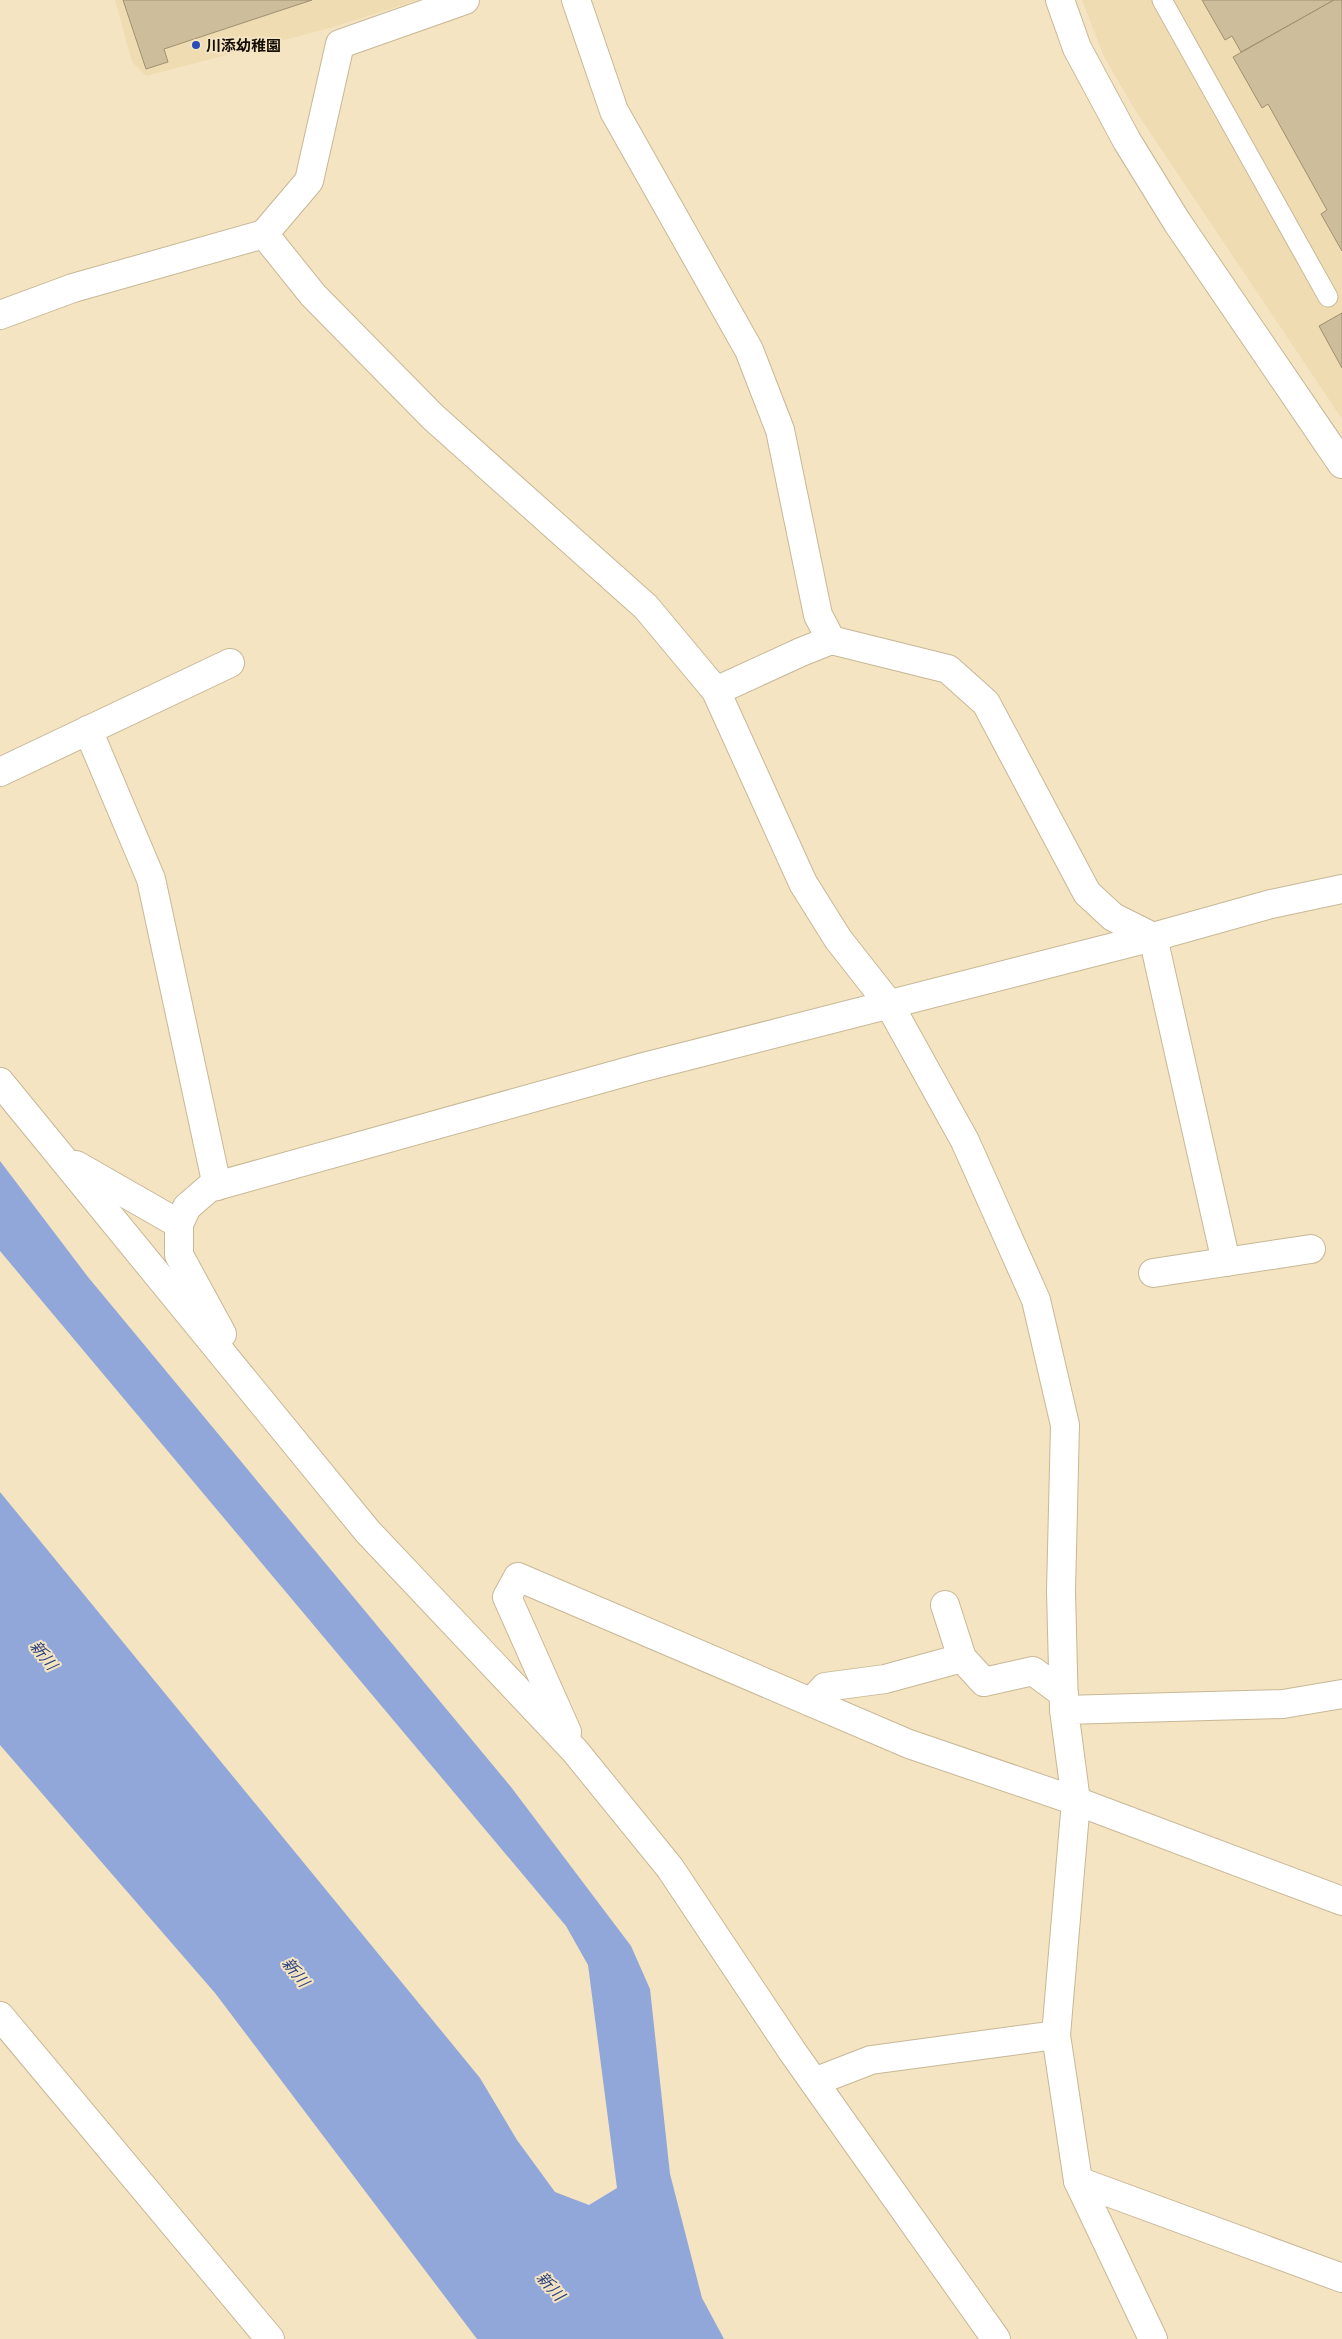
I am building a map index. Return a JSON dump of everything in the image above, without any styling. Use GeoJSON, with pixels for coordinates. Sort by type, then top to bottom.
{"type":"FeatureCollection","features":[{"type":"Feature","properties":{"kind":"street"},"geometry":{"type":"LineString","coordinates":[[0,315],[73,288],[264,234],[309,181],[340,44],[465,0]]}},
{"type":"Feature","properties":{"kind":"street"},"geometry":{"type":"LineString","coordinates":[[576,0],[614,111],[749,350],[780,430],[818,615],[831,640]]}},
{"type":"Feature","properties":{"kind":"street"},"geometry":{"type":"LineString","coordinates":[[1060,0],[1076,48],[1127,142],[1177,222],[1342,464]]}},
{"type":"Feature","properties":{"kind":"street"},"geometry":{"type":"LineString","coordinates":[[264,234],[313,295],[433,417],[646,607],[716,692],[803,883],[838,939],[889,1004],[965,1141],[1036,1300],[1066,1425],[1061,1591],[1064,1702],[1076,1801],[1056,2035],[1078,2181],[1153,2339]]}},
{"type":"Feature","properties":{"kind":"street"},"geometry":{"type":"LineString","coordinates":[[716,692],[831,640],[948,669],[986,703],[1087,893],[1113,917],[1153,937]]}},
{"type":"Feature","properties":{"kind":"street"},"geometry":{"type":"LineString","coordinates":[[0,772],[230,663]]}},
{"type":"Feature","properties":{"kind":"street"},"geometry":{"type":"LineString","coordinates":[[88,730],[151,878],[217,1186]]}},
{"type":"Feature","properties":{"kind":"street"},"geometry":{"type":"LineString","coordinates":[[255,1394],[179,1254],[179,1224],[187,1207],[209,1188],[640,1068],[1153,937],[1271,904],[1342,889]]}},
{"type":"Feature","properties":{"kind":"street"},"geometry":{"type":"LineString","coordinates":[[1153,937],[1226,1262]]}},
{"type":"Feature","properties":{"kind":"street"},"geometry":{"type":"LineString","coordinates":[[0,1082],[368,1532],[576,1751],[670,1868],[814,2082],[996,2339]]}},
{"type":"Feature","properties":{"kind":"street"},"geometry":{"type":"LineString","coordinates":[[61,1156],[179,1224]]}},
{"type":"Feature","properties":{"kind":"street"},"geometry":{"type":"LineString","coordinates":[[1153,1273],[1310,1248]]}},
{"type":"Feature","properties":{"kind":"street"},"geometry":{"type":"LineString","coordinates":[[576,1751],[507,1597],[518,1577],[909,1744],[1076,1801],[1342,1901]]}},
{"type":"Feature","properties":{"kind":"street"},"geometry":{"type":"LineString","coordinates":[[945,1605],[962,1658],[984,1682],[1033,1671],[1064,1702],[1283,1704],[1342,1694]]}},
{"type":"Feature","properties":{"kind":"street"},"geometry":{"type":"LineString","coordinates":[[811,1702],[825,1687],[885,1679],[962,1658]]}},
{"type":"Feature","properties":{"kind":"street"},"geometry":{"type":"LineString","coordinates":[[0,2016],[270,2339]]}},
{"type":"Feature","properties":{"kind":"street"},"geometry":{"type":"LineString","coordinates":[[814,2082],[871,2060],[1056,2035]]}},
{"type":"Feature","properties":{"kind":"street"},"geometry":{"type":"LineString","coordinates":[[1078,2181],[1342,2278]]}},
{"type":"Feature","properties":{"kind":"street"},"geometry":{"type":"LineString","coordinates":[[245,2311],[250,2339]]}},
{"type":"Feature","properties":{"kind":"lane"},"geometry":{"type":"LineString","coordinates":[[1162,0],[1328,297]]}},
{"type":"Feature","properties":{"kind":"shaded area","name":"川添幼稚園"},"geometry":{"type":"Polygon","coordinates":[[[115,0],[418,0],[330,28],[146,76],[132,62],[115,0]]]}},
{"type":"Feature","properties":{"kind":"shaded area"},"geometry":{"type":"Polygon","coordinates":[[[1082,0],[1342,0],[1342,419],[1135,110],[1104,57],[1082,0]]]}},
{"type":"Feature","properties":{"kind":"water","name":"新川"},"geometry":{"type":"Polygon","coordinates":[[[0,1161],[88,1277],[511,1787],[631,1946],[650,1989],[670,2174],[702,2298],[724,2339],[477,2339],[215,1993],[0,1745],[0,1492],[480,2078],[517,2140],[555,2192],[589,2205],[617,2188],[588,1965],[566,1926],[0,1251],[0,1161]]]}},
{"type":"Feature","properties":{"kind":"building"},"geometry":{"type":"Polygon","coordinates":[[[123,0],[312,0],[164,49],[168,62],[146,69],[123,0]]]}},
{"type":"Feature","properties":{"kind":"building"},"geometry":{"type":"Polygon","coordinates":[[[1202,0],[1334,0],[1241,52],[1232,36],[1225,40],[1202,0]]]}},
{"type":"Feature","properties":{"kind":"building"},"geometry":{"type":"Polygon","coordinates":[[[1334,0],[1342,0],[1342,251],[1321,214],[1327,210],[1268,104],[1262,108],[1233,57],[1334,0]]]}},
{"type":"Feature","properties":{"kind":"building"},"geometry":{"type":"Polygon","coordinates":[[[1342,313],[1342,368],[1319,326],[1342,313]]]}},
{"type":"Feature","properties":{"kind":"place","name":"川添幼稚園"},"geometry":{"type":"Point","coordinates":[196,45]}}]}
